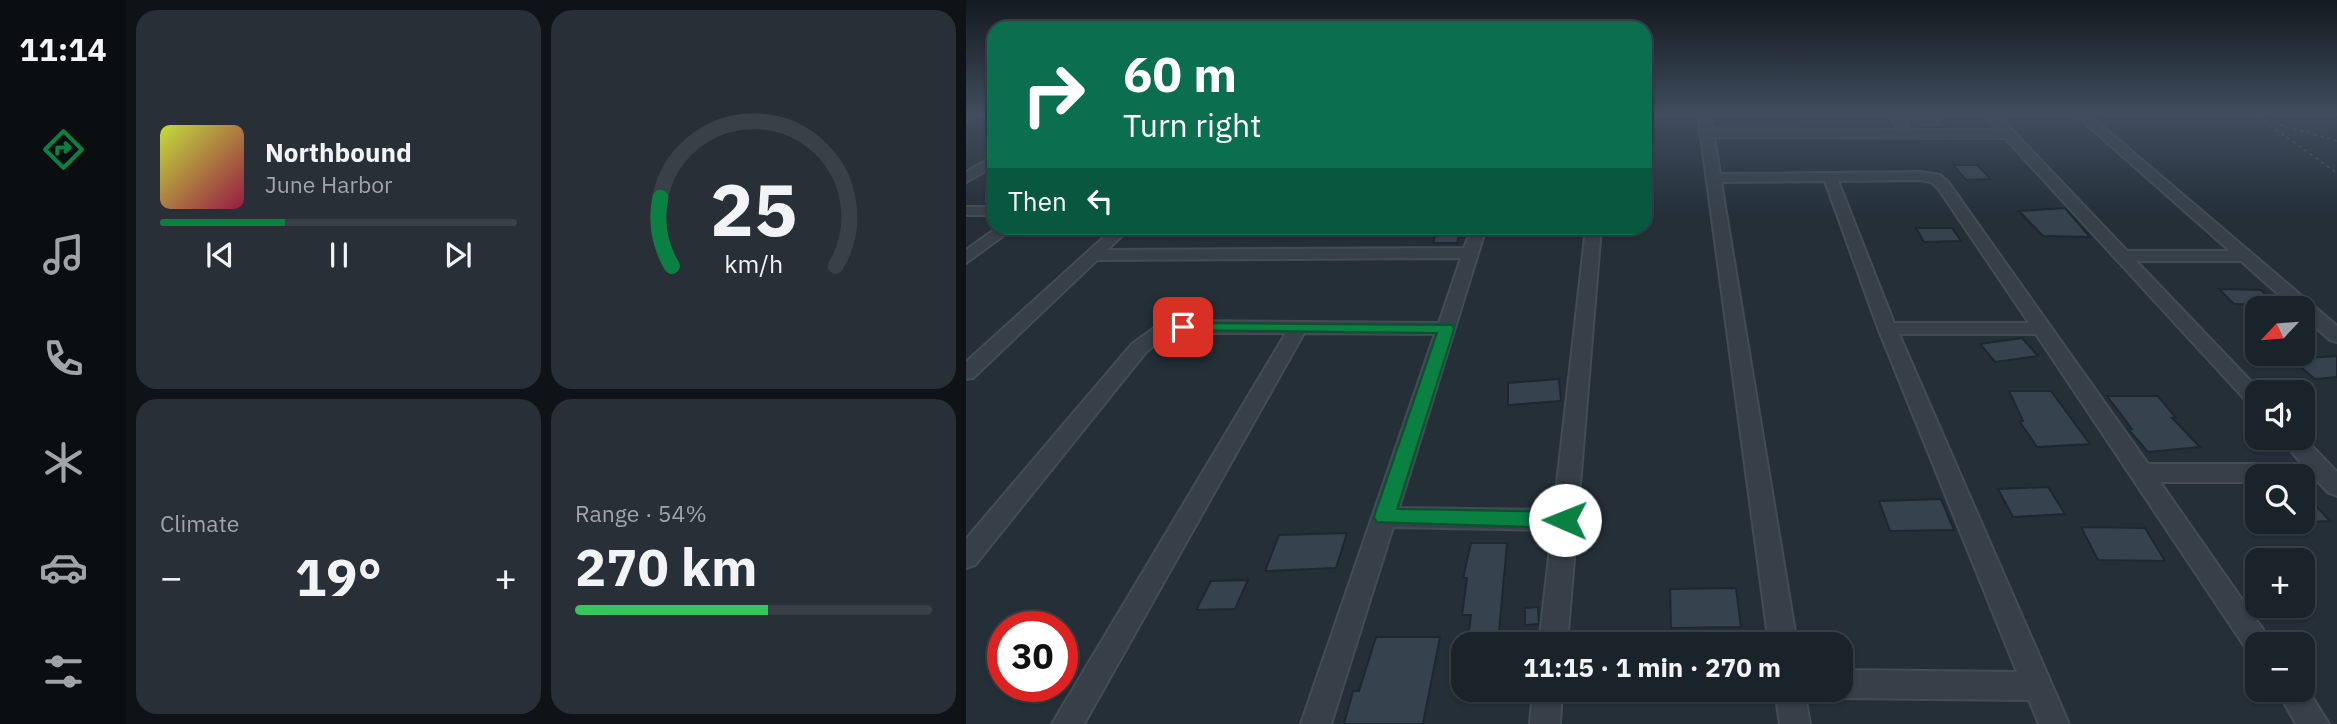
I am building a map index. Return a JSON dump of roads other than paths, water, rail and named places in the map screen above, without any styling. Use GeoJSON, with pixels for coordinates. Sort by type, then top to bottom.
{"type":"FeatureCollection","features":[{"type":"Feature","properties":{"kind":"street"},"geometry":{"type":"LineString","coordinates":[[1709,148],[1781,632]]}},
{"type":"Feature","properties":{"kind":"street"},"geometry":{"type":"LineString","coordinates":[[2021,148],[2245,387]]}},
{"type":"Feature","properties":{"kind":"street"},"geometry":{"type":"LineString","coordinates":[[2120,148],[2337,336]]}},
{"type":"Feature","properties":{"kind":"street"},"geometry":{"type":"LineString","coordinates":[[966,178],[987,164]]}},
{"type":"Feature","properties":{"kind":"street"},"geometry":{"type":"LineString","coordinates":[[1713,177],[1935,178],[1943,185],[2044,329],[2251,632]]}},
{"type":"Feature","properties":{"kind":"street"},"geometry":{"type":"LineString","coordinates":[[1830,177],[1887,328],[2054,724]]}},
{"type":"Feature","properties":{"kind":"street"},"geometry":{"type":"LineString","coordinates":[[966,211],[987,211]]}},
{"type":"Feature","properties":{"kind":"street"},"geometry":{"type":"LineString","coordinates":[[966,258],[997,235]]}},
{"type":"Feature","properties":{"kind":"street"},"geometry":{"type":"LineString","coordinates":[[966,373],[1114,235]]}},
{"type":"Feature","properties":{"kind":"street"},"geometry":{"type":"LineString","coordinates":[[1316,724],[1476,235]]}},
{"type":"Feature","properties":{"kind":"street"},"geometry":{"type":"LineString","coordinates":[[1554,632],[1593,235]]}},
{"type":"Feature","properties":{"kind":"street"},"geometry":{"type":"LineString","coordinates":[[1093,255],[1470,253]]}},
{"type":"Feature","properties":{"kind":"street"},"geometry":{"type":"LineString","coordinates":[[2123,256],[2245,256]]}},
{"type":"Feature","properties":{"kind":"street"},"geometry":{"type":"LineString","coordinates":[[966,557],[1139,348],[1160,332],[1183,327],[1446,329]]}},
{"type":"Feature","properties":{"kind":"street"},"geometry":{"type":"LineString","coordinates":[[1067,724],[1298,328]]}},
{"type":"Feature","properties":{"kind":"street"},"geometry":{"type":"LineString","coordinates":[[1887,328],[2044,329]]}},
{"type":"Feature","properties":{"kind":"street"},"geometry":{"type":"LineString","coordinates":[[966,354],[987,353]]}},
{"type":"Feature","properties":{"kind":"street"},"geometry":{"type":"LineString","coordinates":[[2302,450],[2331,480]]}},
{"type":"Feature","properties":{"kind":"street"},"geometry":{"type":"LineString","coordinates":[[2143,473],[2331,480]]}},
{"type":"Feature","properties":{"kind":"street"},"geometry":{"type":"LineString","coordinates":[[1384,517],[1565,520]]}},
{"type":"Feature","properties":{"kind":"street"},"geometry":{"type":"LineString","coordinates":[[1853,684],[2037,686]]}},
{"type":"Feature","properties":{"kind":"street"},"geometry":{"type":"LineString","coordinates":[[1545,724],[1547,702]]}},
{"type":"Feature","properties":{"kind":"street"},"geometry":{"type":"LineString","coordinates":[[1792,702],[1795,724]]}},
{"type":"Feature","properties":{"kind":"street"},"geometry":{"type":"LineString","coordinates":[[2299,702],[2314,724]]}}]}
